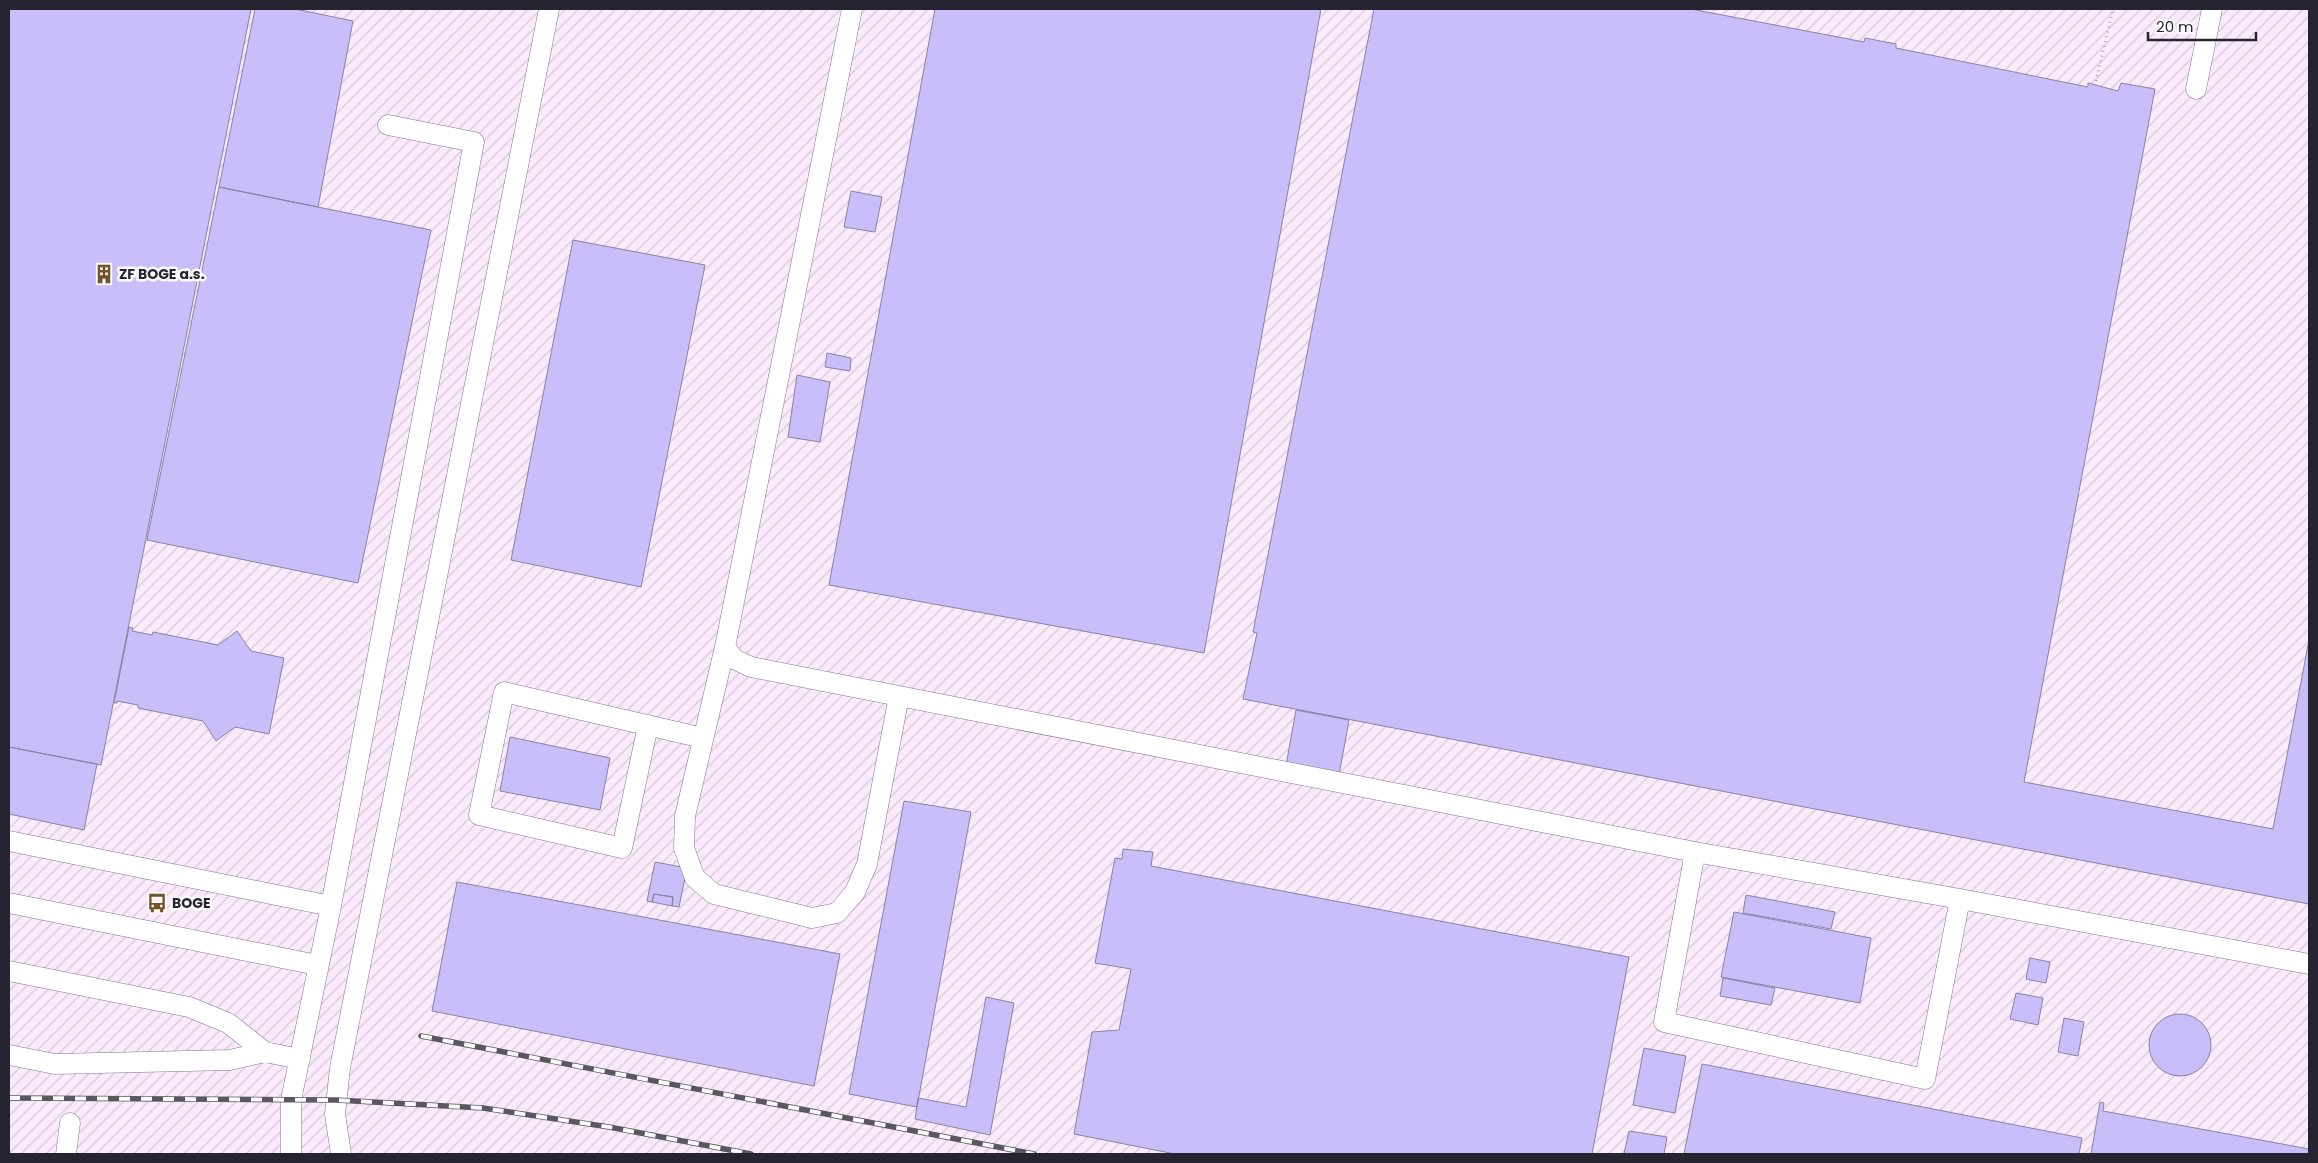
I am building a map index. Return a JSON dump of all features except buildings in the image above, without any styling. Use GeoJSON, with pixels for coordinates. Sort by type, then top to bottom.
{"type":"FeatureCollection","features":[{"type":"Feature","properties":{"kind":"lane"},"geometry":{"type":"LineString","coordinates":[[341,1154],[335,1114],[340,1068],[549,9]]}},
{"type":"Feature","properties":{"kind":"lane"},"geometry":{"type":"LineString","coordinates":[[852,9],[725,647],[685,816],[684,848],[695,878],[714,894],[812,918],[836,913],[855,892],[867,864],[899,696]]}},
{"type":"Feature","properties":{"kind":"lane"},"geometry":{"type":"LineString","coordinates":[[2196,89],[2212,9]]}},
{"type":"Feature","properties":{"kind":"lane"},"geometry":{"type":"LineString","coordinates":[[291,1154],[291,1100],[330,906],[474,142],[388,124]]}},
{"type":"Feature","properties":{"kind":"lane"},"geometry":{"type":"LineString","coordinates":[[725,647],[734,659],[751,667],[1695,852],[1960,898],[2309,964]]}},
{"type":"Feature","properties":{"kind":"lane"},"geometry":{"type":"LineString","coordinates":[[648,725],[622,848],[479,815],[504,692],[648,725],[704,738]]}},
{"type":"Feature","properties":{"kind":"lane"},"geometry":{"type":"LineString","coordinates":[[9,841],[330,906]]}},
{"type":"Feature","properties":{"kind":"lane"},"geometry":{"type":"LineString","coordinates":[[1695,852],[1664,1022],[1925,1079],[1960,898]]}},
{"type":"Feature","properties":{"kind":"lane"},"geometry":{"type":"LineString","coordinates":[[9,903],[317,965]]}},
{"type":"Feature","properties":{"kind":"lane"},"geometry":{"type":"LineString","coordinates":[[9,971],[189,1007],[228,1023],[265,1052]]}},
{"type":"Feature","properties":{"kind":"lane"},"geometry":{"type":"LineString","coordinates":[[9,1055],[55,1064],[230,1060],[265,1052],[300,1059]]}},
{"type":"Feature","properties":{"kind":"lane"},"geometry":{"type":"LineString","coordinates":[[66,1154],[70,1123]]}},
{"type":"Feature","properties":{"kind":"path"},"geometry":{"type":"LineString","coordinates":[[2096,81],[2114,9]]}},
{"type":"Feature","properties":{"kind":"shaded area"},"geometry":{"type":"Polygon","coordinates":[[[9,9],[2309,9],[2309,1154],[9,1154],[9,9]]]}},
{"type":"Feature","properties":{"kind":"railway"},"geometry":{"type":"LineString","coordinates":[[421,1036],[1034,1154]]}},
{"type":"Feature","properties":{"kind":"railway"},"geometry":{"type":"LineString","coordinates":[[9,1098],[336,1100],[483,1108],[609,1127],[751,1154]]}},
{"type":"Feature","properties":{"kind":"place","name":"ZF BOGE a.s."},"geometry":{"type":"Point","coordinates":[104,274]}},
{"type":"Feature","properties":{"kind":"place","name":"BOGE"},"geometry":{"type":"Point","coordinates":[157,903]}}]}
